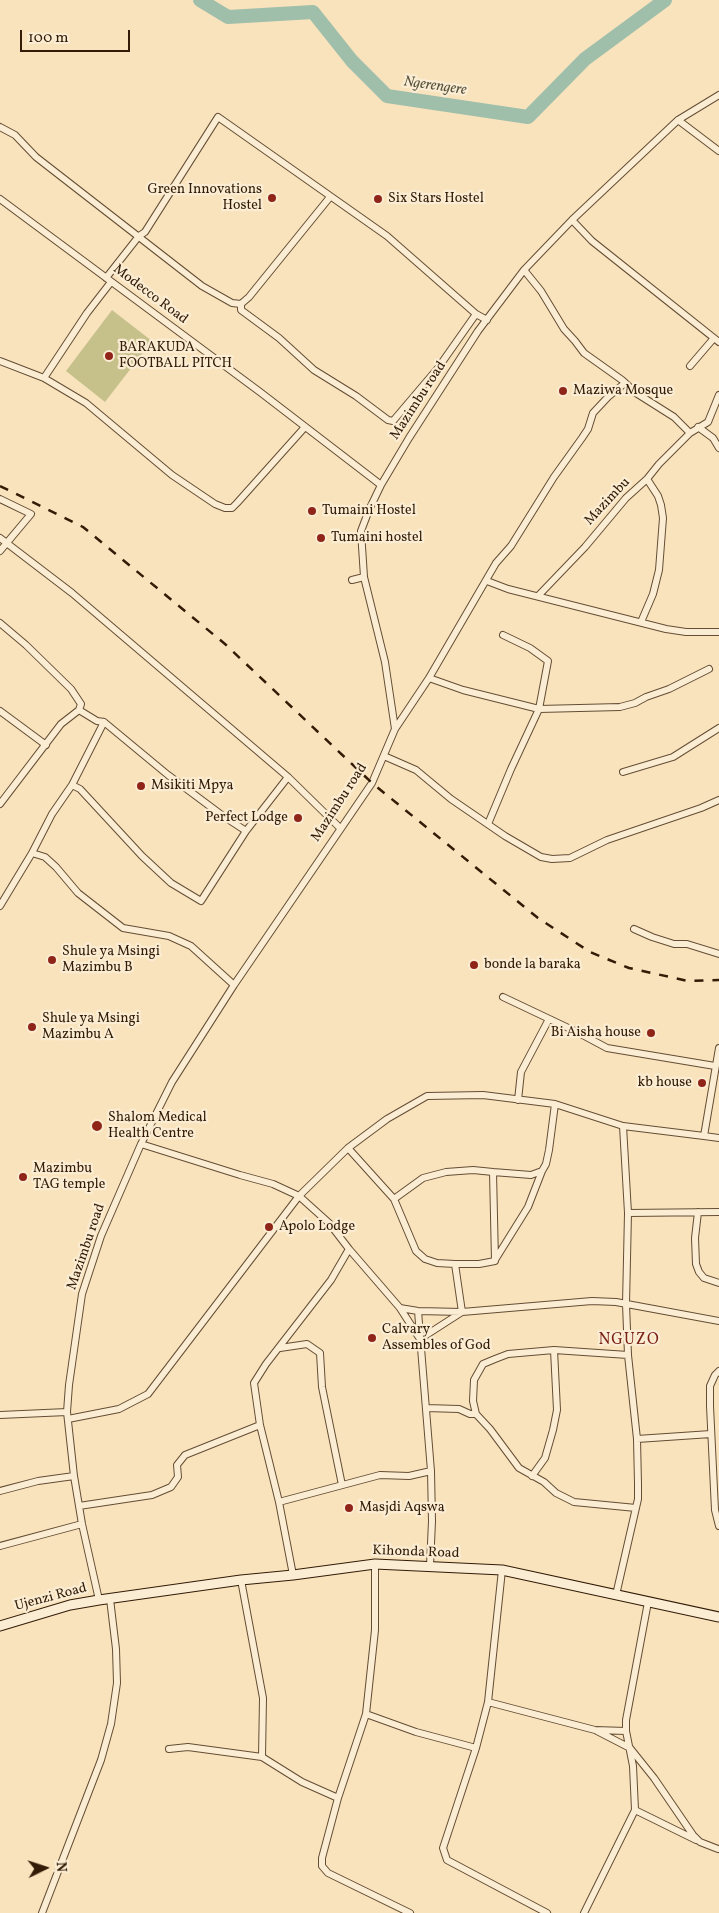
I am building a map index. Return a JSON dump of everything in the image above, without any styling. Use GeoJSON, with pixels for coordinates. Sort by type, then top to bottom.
{"type":"FeatureCollection","features":[{"type":"Feature","properties":{"kind":"street","name":"Mazimbu road"},"geometry":{"type":"LineString","coordinates":[[99,1600],[82,1524],[74,1476],[68,1416],[69,1385],[82,1294],[101,1236],[141,1144],[172,1082],[234,985],[372,783],[395,729],[385,662],[364,577],[362,531],[381,485],[487,320],[524,270],[572,220],[678,120],[719,95]]}},
{"type":"Feature","properties":{"kind":"street"},"geometry":{"type":"LineString","coordinates":[[44,378],[109,280],[140,236],[145,232],[218,117],[387,236],[476,314],[487,320]]}},
{"type":"Feature","properties":{"kind":"street"},"geometry":{"type":"LineString","coordinates":[[678,120],[719,151]]}},
{"type":"Feature","properties":{"kind":"street"},"geometry":{"type":"LineString","coordinates":[[0,127],[15,135],[36,157],[202,286],[232,303],[241,304],[249,297],[330,196]]}},
{"type":"Feature","properties":{"kind":"street","name":"Modecco Road"},"geometry":{"type":"LineString","coordinates":[[0,199],[381,485]]}},
{"type":"Feature","properties":{"kind":"street"},"geometry":{"type":"LineString","coordinates":[[572,220],[592,241],[716,340],[690,366]]}},
{"type":"Feature","properties":{"kind":"street"},"geometry":{"type":"LineString","coordinates":[[524,270],[541,291],[564,329],[576,341],[584,353],[636,393],[674,417],[690,432]]}},
{"type":"Feature","properties":{"kind":"street"},"geometry":{"type":"LineString","coordinates":[[241,304],[241,310],[279,338],[314,370],[356,396],[391,421],[438,368],[476,314]]}},
{"type":"Feature","properties":{"kind":"street"},"geometry":{"type":"LineString","coordinates":[[0,361],[44,378],[86,402],[172,475],[215,504],[225,508],[232,508],[237,503],[305,427]]}},
{"type":"Feature","properties":{"kind":"street"},"geometry":{"type":"LineString","coordinates":[[395,729],[429,678],[496,563],[511,546],[554,477],[588,429],[593,413],[625,383]]}},
{"type":"Feature","properties":{"kind":"street"},"geometry":{"type":"LineString","coordinates":[[719,395],[708,422],[698,428],[713,438],[719,448]]}},
{"type":"Feature","properties":{"kind":"street","name":"Mazimbu"},"geometry":{"type":"LineString","coordinates":[[538,596],[585,547],[626,498],[690,432],[698,428]]}},
{"type":"Feature","properties":{"kind":"street"},"geometry":{"type":"LineString","coordinates":[[641,622],[653,594],[659,570],[663,518],[660,500],[646,479]]}},
{"type":"Feature","properties":{"kind":"street"},"geometry":{"type":"LineString","coordinates":[[0,499],[31,514],[0,551]]}},
{"type":"Feature","properties":{"kind":"street"},"geometry":{"type":"LineString","coordinates":[[0,538],[79,600],[288,777],[340,828]]}},
{"type":"Feature","properties":{"kind":"street"},"geometry":{"type":"LineString","coordinates":[[352,580],[364,577]]}},
{"type":"Feature","properties":{"kind":"street"},"geometry":{"type":"LineString","coordinates":[[487,581],[508,589],[686,632],[719,632]]}},
{"type":"Feature","properties":{"kind":"street"},"geometry":{"type":"LineString","coordinates":[[0,623],[26,645],[71,689],[81,704],[79,710],[61,724],[21,777],[3,796],[0,804]]}},
{"type":"Feature","properties":{"kind":"street"},"geometry":{"type":"LineString","coordinates":[[488,824],[539,709],[548,661],[530,648],[503,635]]}},
{"type":"Feature","properties":{"kind":"street"},"geometry":{"type":"LineString","coordinates":[[429,678],[463,690],[539,709],[620,707],[669,689],[709,669]]}},
{"type":"Feature","properties":{"kind":"street"},"geometry":{"type":"LineString","coordinates":[[79,710],[97,721],[104,722],[168,775],[246,831]]}},
{"type":"Feature","properties":{"kind":"street"},"geometry":{"type":"LineString","coordinates":[[0,711],[46,745]]}},
{"type":"Feature","properties":{"kind":"street"},"geometry":{"type":"LineString","coordinates":[[0,906],[32,853],[52,814],[72,785],[104,722]]}},
{"type":"Feature","properties":{"kind":"street"},"geometry":{"type":"LineString","coordinates":[[623,772],[673,757],[719,728]]}},
{"type":"Feature","properties":{"kind":"street"},"geometry":{"type":"LineString","coordinates":[[384,756],[416,770],[451,799],[541,857],[564,859],[607,840],[719,800]]}},
{"type":"Feature","properties":{"kind":"street"},"geometry":{"type":"LineString","coordinates":[[72,785],[80,789],[142,856],[172,883],[201,901],[246,831],[288,777]]}},
{"type":"Feature","properties":{"kind":"street"},"geometry":{"type":"LineString","coordinates":[[32,853],[45,857],[78,893],[123,928],[170,936],[191,946],[234,985]]}},
{"type":"Feature","properties":{"kind":"street"},"geometry":{"type":"LineString","coordinates":[[634,929],[667,942],[687,944],[719,954]]}},
{"type":"Feature","properties":{"kind":"street"},"geometry":{"type":"LineString","coordinates":[[503,997],[607,1048],[715,1066]]}},
{"type":"Feature","properties":{"kind":"street"},"geometry":{"type":"LineString","coordinates":[[518,1100],[521,1072],[549,1019]]}},
{"type":"Feature","properties":{"kind":"street"},"geometry":{"type":"LineString","coordinates":[[704,1136],[719,1048]]}},
{"type":"Feature","properties":{"kind":"street"},"geometry":{"type":"LineString","coordinates":[[0,1415],[68,1416],[120,1409],[148,1394],[168,1371],[299,1196],[348,1148],[387,1119],[427,1096],[483,1095],[555,1104],[623,1126],[719,1138]]}},
{"type":"Feature","properties":{"kind":"street"},"geometry":{"type":"LineString","coordinates":[[348,1148],[394,1199],[416,1251],[425,1259],[437,1263],[455,1264],[479,1264],[495,1261],[528,1207],[542,1171],[547,1157],[555,1104]]}},
{"type":"Feature","properties":{"kind":"street"},"geometry":{"type":"LineString","coordinates":[[616,1595],[636,1508],[638,1484],[637,1439],[628,1355],[626,1304],[628,1213],[623,1126]]}},
{"type":"Feature","properties":{"kind":"street"},"geometry":{"type":"LineString","coordinates":[[141,1144],[273,1184],[299,1196],[329,1223],[400,1308],[420,1339]]}},
{"type":"Feature","properties":{"kind":"street"},"geometry":{"type":"LineString","coordinates":[[394,1199],[423,1178],[446,1172],[473,1170],[531,1175],[542,1171]]}},
{"type":"Feature","properties":{"kind":"street"},"geometry":{"type":"LineString","coordinates":[[493,1172],[495,1261]]}},
{"type":"Feature","properties":{"kind":"street"},"geometry":{"type":"LineString","coordinates":[[698,1212],[695,1238],[696,1264],[704,1278],[719,1283]]}},
{"type":"Feature","properties":{"kind":"street"},"geometry":{"type":"LineString","coordinates":[[628,1213],[719,1212]]}},
{"type":"Feature","properties":{"kind":"street"},"geometry":{"type":"LineString","coordinates":[[293,1575],[279,1502],[260,1425],[254,1383],[331,1280],[349,1249]]}},
{"type":"Feature","properties":{"kind":"street"},"geometry":{"type":"LineString","coordinates":[[455,1264],[462,1312]]}},
{"type":"Feature","properties":{"kind":"street"},"geometry":{"type":"LineString","coordinates":[[400,1308],[418,1311],[462,1312],[592,1301],[616,1302],[719,1321]]}},
{"type":"Feature","properties":{"kind":"street"},"geometry":{"type":"LineString","coordinates":[[418,1311],[431,1471],[432,1521],[430,1566]]}},
{"type":"Feature","properties":{"kind":"street"},"geometry":{"type":"LineString","coordinates":[[420,1339],[462,1312]]}},
{"type":"Feature","properties":{"kind":"street"},"geometry":{"type":"LineString","coordinates":[[280,1348],[308,1344],[320,1353],[322,1387],[342,1485]]}},
{"type":"Feature","properties":{"kind":"street"},"geometry":{"type":"LineString","coordinates":[[628,1355],[554,1350],[508,1354],[483,1364],[474,1380],[474,1401],[476,1414],[490,1429],[518,1468],[544,1482],[556,1493],[574,1502],[636,1508]]}},
{"type":"Feature","properties":{"kind":"street"},"geometry":{"type":"LineString","coordinates":[[532,1476],[545,1458],[557,1410],[554,1350]]}},
{"type":"Feature","properties":{"kind":"street"},"geometry":{"type":"LineString","coordinates":[[719,1371],[710,1386],[715,1510],[719,1526]]}},
{"type":"Feature","properties":{"kind":"street"},"geometry":{"type":"LineString","coordinates":[[426,1408],[459,1409],[470,1414],[476,1414]]}},
{"type":"Feature","properties":{"kind":"street"},"geometry":{"type":"LineString","coordinates":[[79,1506],[152,1495],[171,1488],[178,1477],[178,1465],[185,1456],[260,1425]]}},
{"type":"Feature","properties":{"kind":"street"},"geometry":{"type":"LineString","coordinates":[[637,1439],[711,1434]]}},
{"type":"Feature","properties":{"kind":"street"},"geometry":{"type":"LineString","coordinates":[[279,1502],[380,1475],[409,1476],[431,1471]]}},
{"type":"Feature","properties":{"kind":"street"},"geometry":{"type":"LineString","coordinates":[[0,1491],[38,1481],[74,1476]]}},
{"type":"Feature","properties":{"kind":"street"},"geometry":{"type":"LineString","coordinates":[[0,1546],[82,1524]]}},
{"type":"Feature","properties":{"kind":"street"},"geometry":{"type":"LineString","coordinates":[[375,1564],[375,1630],[366,1714],[338,1798],[322,1858],[324,1870],[410,1913]]}},
{"type":"Feature","properties":{"kind":"street","name":"Kihonda Road"},"geometry":{"type":"LineString","coordinates":[[110,1599],[241,1580],[375,1564],[502,1570],[719,1616]]}},
{"type":"Feature","properties":{"kind":"street"},"geometry":{"type":"LineString","coordinates":[[502,1570],[488,1702],[476,1748],[443,1848],[447,1860],[547,1913]]}},
{"type":"Feature","properties":{"kind":"street"},"geometry":{"type":"LineString","coordinates":[[241,1580],[263,1698],[262,1757]]}},
{"type":"Feature","properties":{"kind":"street"},"geometry":{"type":"LineString","coordinates":[[42,1913],[102,1760],[111,1724],[117,1683],[116,1649],[110,1599]]}},
{"type":"Feature","properties":{"kind":"street","name":"Ujenzi Road"},"geometry":{"type":"LineString","coordinates":[[0,1626],[70,1605],[110,1599]]}},
{"type":"Feature","properties":{"kind":"street"},"geometry":{"type":"LineString","coordinates":[[584,1913],[635,1810],[633,1766],[626,1731],[626,1720],[648,1602]]}},
{"type":"Feature","properties":{"kind":"street"},"geometry":{"type":"LineString","coordinates":[[488,1702],[595,1730],[630,1748],[700,1842]]}},
{"type":"Feature","properties":{"kind":"street"},"geometry":{"type":"LineString","coordinates":[[366,1714],[416,1732],[476,1748]]}},
{"type":"Feature","properties":{"kind":"street"},"geometry":{"type":"LineString","coordinates":[[595,1730],[626,1731]]}},
{"type":"Feature","properties":{"kind":"street"},"geometry":{"type":"LineString","coordinates":[[169,1749],[188,1747],[262,1757],[302,1782],[338,1798]]}},
{"type":"Feature","properties":{"kind":"street"},"geometry":{"type":"LineString","coordinates":[[635,1810],[718,1849]]}},
{"type":"Feature","properties":{"kind":"shaded area","name":"BARAKUDA FOOTBALL PITCH"},"geometry":{"type":"Polygon","coordinates":[[[112,310],[152,341],[105,402],[66,371],[112,310]]]}},
{"type":"Feature","properties":{"kind":"waterway","name":"Ngerengere"},"geometry":{"type":"LineString","coordinates":[[200,0],[228,17],[313,12],[352,61],[387,96],[528,117],[585,59],[665,0]]}},
{"type":"Feature","properties":{"kind":"railway"},"geometry":{"type":"LineString","coordinates":[[0,486],[83,527],[225,644],[372,783],[538,918],[590,952],[629,968],[688,981],[719,980]]}},
{"type":"Feature","properties":{"kind":"place","name":"Green Innovations Hostel"},"geometry":{"type":"Point","coordinates":[272,198]}},
{"type":"Feature","properties":{"kind":"place","name":"Six Stars Hostel"},"geometry":{"type":"Point","coordinates":[378,199]}},
{"type":"Feature","properties":{"kind":"place","name":"BARAKUDA FOOTBALL PITCH"},"geometry":{"type":"Point","coordinates":[109,356]}},
{"type":"Feature","properties":{"kind":"place","name":"Maziwa Mosque"},"geometry":{"type":"Point","coordinates":[563,391]}},
{"type":"Feature","properties":{"kind":"place","name":"Tumaini Hostel"},"geometry":{"type":"Point","coordinates":[312,511]}},
{"type":"Feature","properties":{"kind":"place","name":"Tumaini hostel"},"geometry":{"type":"Point","coordinates":[321,538]}},
{"type":"Feature","properties":{"kind":"place","name":"Msikiti Mpya"},"geometry":{"type":"Point","coordinates":[141,786]}},
{"type":"Feature","properties":{"kind":"place","name":"Perfect Lodge"},"geometry":{"type":"Point","coordinates":[298,818]}},
{"type":"Feature","properties":{"kind":"place","name":"Shule ya Msingi Mazimbu B"},"geometry":{"type":"Point","coordinates":[52,960]}},
{"type":"Feature","properties":{"kind":"place","name":"bonde la baraka"},"geometry":{"type":"Point","coordinates":[474,965]}},
{"type":"Feature","properties":{"kind":"place","name":"Shule ya Msingi Mazimbu A"},"geometry":{"type":"Point","coordinates":[32,1027]}},
{"type":"Feature","properties":{"kind":"place","name":"Bi Aisha house"},"geometry":{"type":"Point","coordinates":[651,1033]}},
{"type":"Feature","properties":{"kind":"place","name":"kb house"},"geometry":{"type":"Point","coordinates":[702,1083]}},
{"type":"Feature","properties":{"kind":"place","name":"Shalom Medical Health Centre"},"geometry":{"type":"Point","coordinates":[97,1126]}},
{"type":"Feature","properties":{"kind":"place","name":"Mazimbu TAG temple"},"geometry":{"type":"Point","coordinates":[23,1177]}},
{"type":"Feature","properties":{"kind":"place","name":"Apolo Lodge"},"geometry":{"type":"Point","coordinates":[269,1227]}},
{"type":"Feature","properties":{"kind":"place","name":"Calvary Assembles of God"},"geometry":{"type":"Point","coordinates":[372,1338]}},
{"type":"Feature","properties":{"kind":"place","name":"Masjdi Aqswa"},"geometry":{"type":"Point","coordinates":[349,1508]}},
{"type":"Feature","properties":{"kind":"district","name":"NGUZO"},"geometry":{"type":"Point","coordinates":[629,1341]}}]}
